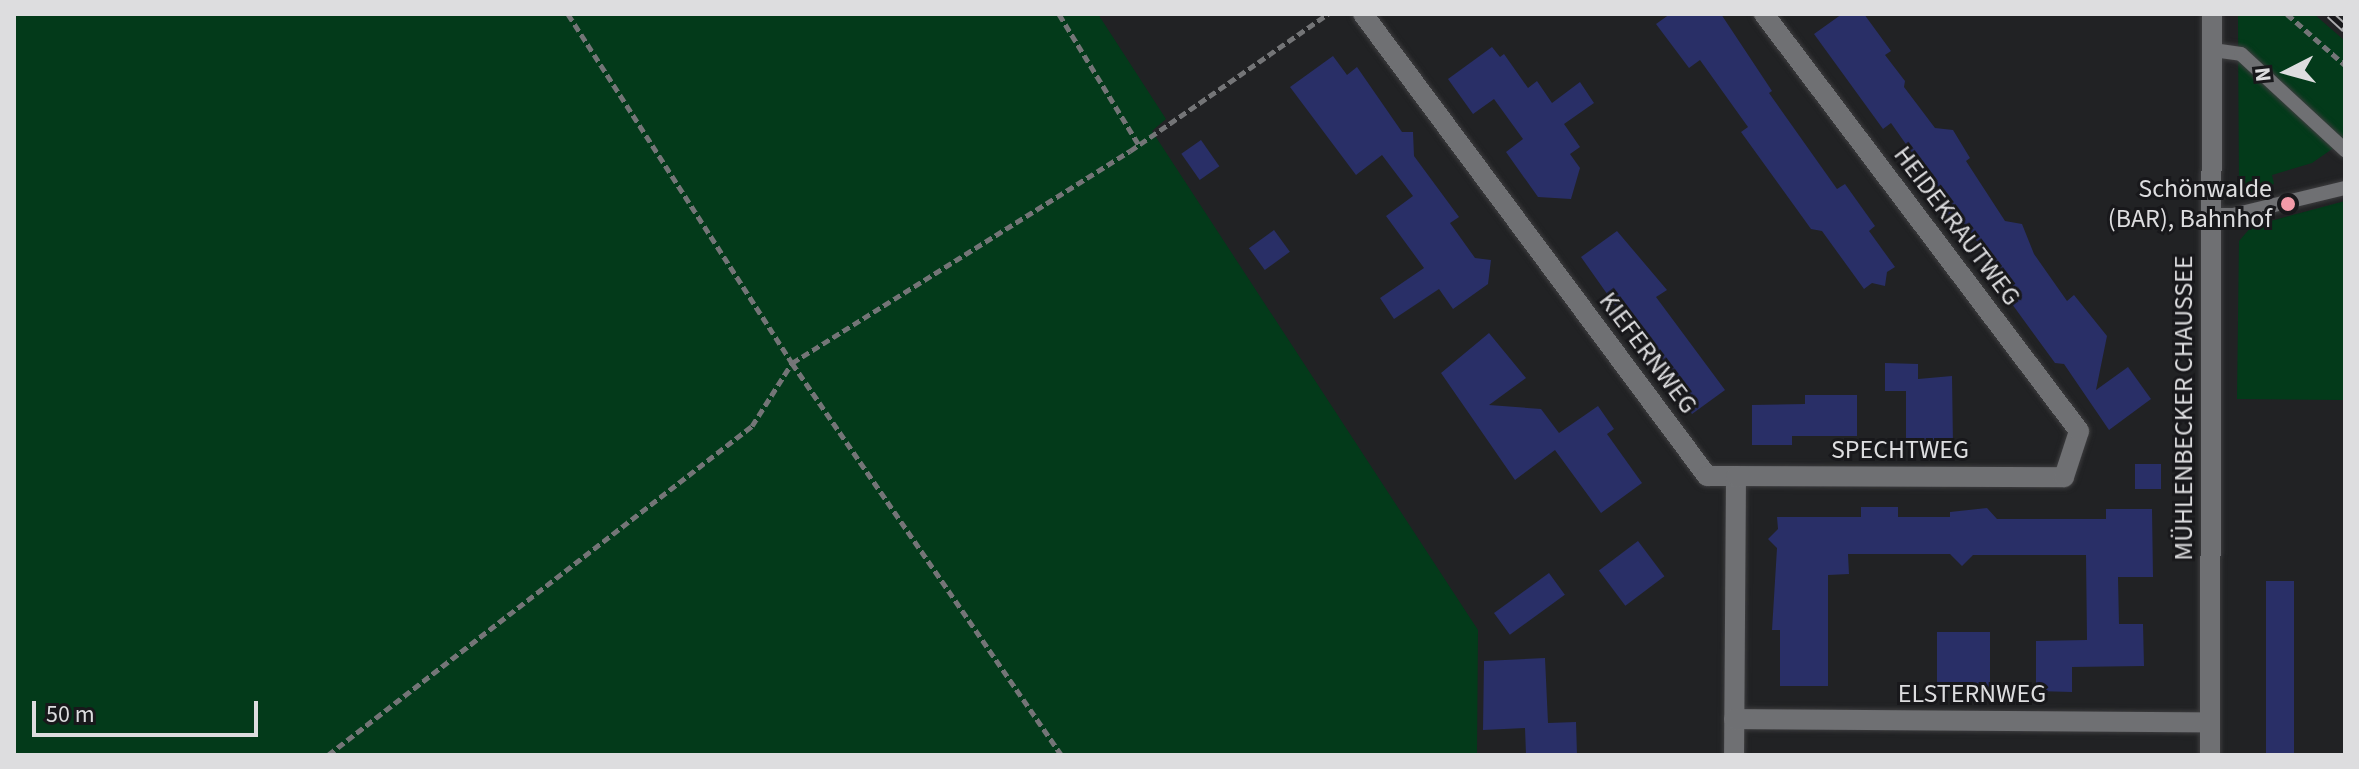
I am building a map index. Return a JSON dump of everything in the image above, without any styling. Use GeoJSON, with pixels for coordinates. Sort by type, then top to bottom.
{"type":"FeatureCollection","features":[{"type":"Feature","properties":{"kind":"street","name":"KIEFERNWEG"},"geometry":{"type":"LineString","coordinates":[[1363,14],[1707,476],[1736,476]]}},
{"type":"Feature","properties":{"kind":"street","name":"HEIDEKRAUTWEG"},"geometry":{"type":"LineString","coordinates":[[1764,14],[2079,431],[2064,477]]}},
{"type":"Feature","properties":{"kind":"street","name":"MÜHLENBECKER CHAUSSEE"},"geometry":{"type":"LineString","coordinates":[[2210,755],[2212,14]]}},
{"type":"Feature","properties":{"kind":"street","name":"SPECHTWEG"},"geometry":{"type":"LineString","coordinates":[[1736,476],[2064,477]]}},
{"type":"Feature","properties":{"kind":"street"},"geometry":{"type":"LineString","coordinates":[[1734,755],[1736,476]]}},
{"type":"Feature","properties":{"kind":"street","name":"ELSTERNWEG"},"geometry":{"type":"LineString","coordinates":[[1734,719],[2210,722]]}},
{"type":"Feature","properties":{"kind":"lane"},"geometry":{"type":"LineString","coordinates":[[2213,50],[2241,54],[2345,150]]}},
{"type":"Feature","properties":{"kind":"lane"},"geometry":{"type":"LineString","coordinates":[[2211,215],[2260,210],[2345,188]]}},
{"type":"Feature","properties":{"kind":"path"},"geometry":{"type":"LineString","coordinates":[[568,14],[792,363],[1061,755]]}},
{"type":"Feature","properties":{"kind":"path"},"geometry":{"type":"LineString","coordinates":[[1059,14],[1139,145]]}},
{"type":"Feature","properties":{"kind":"path"},"geometry":{"type":"LineString","coordinates":[[328,755],[752,426],[792,363],[1139,145],[1328,14]]}},
{"type":"Feature","properties":{"kind":"path"},"geometry":{"type":"LineString","coordinates":[[2287,14],[2345,65]]}},
{"type":"Feature","properties":{"kind":"green space"},"geometry":{"type":"Polygon","coordinates":[[[14,14],[1098,14],[1166,119],[1152,131],[1478,630],[1477,755],[14,755],[14,14]]]}},
{"type":"Feature","properties":{"kind":"green space"},"geometry":{"type":"Polygon","coordinates":[[[2238,14],[2314,14],[2345,41],[2345,140],[2312,163],[2272,175],[2274,184],[2253,191],[2252,198],[2239,190],[2238,14]]]}},
{"type":"Feature","properties":{"kind":"green space"},"geometry":{"type":"Polygon","coordinates":[[[2345,201],[2345,400],[2237,399],[2239,241],[2252,226],[2345,201]]]}},
{"type":"Feature","properties":{"kind":"building"},"geometry":{"type":"Polygon","coordinates":[[[1670,14],[1721,14],[1772,91],[1769,93],[1837,189],[1845,184],[1875,226],[1869,231],[1895,267],[1887,272],[1885,286],[1872,283],[1864,289],[1822,231],[1811,229],[1741,132],[1748,127],[1700,60],[1689,68],[1656,24],[1670,14]]]}},
{"type":"Feature","properties":{"kind":"building"},"geometry":{"type":"Polygon","coordinates":[[[1842,14],[1864,14],[1891,51],[1885,55],[1905,81],[1904,87],[1935,128],[1953,130],[1970,158],[1966,161],[2005,221],[2022,224],[2034,254],[2067,301],[2074,295],[2107,336],[2096,390],[2128,367],[2151,399],[2109,430],[2064,364],[2055,363],[1996,282],[2003,277],[1955,211],[1947,216],[1928,188],[1934,184],[1891,123],[1883,129],[1814,34],[1842,14]]]}},
{"type":"Feature","properties":{"kind":"building"},"geometry":{"type":"Polygon","coordinates":[[[1492,47],[1500,57],[1504,54],[1528,88],[1537,81],[1552,103],[1580,82],[1594,103],[1564,124],[1580,147],[1570,154],[1580,168],[1571,199],[1538,197],[1506,152],[1523,139],[1494,99],[1473,114],[1448,79],[1492,47]]]}},
{"type":"Feature","properties":{"kind":"building"},"geometry":{"type":"Polygon","coordinates":[[[1333,56],[1347,75],[1357,67],[1402,132],[1413,132],[1414,156],[1459,217],[1450,223],[1475,258],[1491,260],[1488,284],[1453,309],[1439,289],[1394,319],[1380,298],[1424,268],[1386,216],[1413,196],[1382,155],[1356,175],[1290,87],[1333,56]]]}},
{"type":"Feature","properties":{"kind":"building"},"geometry":{"type":"Polygon","coordinates":[[[1201,140],[1219,166],[1200,180],[1181,154],[1201,140]]]}},
{"type":"Feature","properties":{"kind":"building"},"geometry":{"type":"Polygon","coordinates":[[[1274,230],[1290,252],[1265,270],[1249,248],[1274,230]]]}},
{"type":"Feature","properties":{"kind":"building"},"geometry":{"type":"Polygon","coordinates":[[[1617,231],[1667,290],[1656,297],[1725,390],[1692,414],[1581,257],[1617,231]]]}},
{"type":"Feature","properties":{"kind":"building"},"geometry":{"type":"Polygon","coordinates":[[[1489,333],[1526,378],[1489,405],[1541,409],[1559,433],[1598,406],[1614,429],[1607,434],[1642,483],[1601,513],[1555,450],[1515,480],[1441,373],[1489,333]]]}},
{"type":"Feature","properties":{"kind":"building"},"geometry":{"type":"Polygon","coordinates":[[[1885,363],[1918,364],[1918,379],[1952,376],[1953,445],[1906,445],[1906,391],[1885,391],[1885,363]]]}},
{"type":"Feature","properties":{"kind":"building"},"geometry":{"type":"Polygon","coordinates":[[[1805,395],[1857,395],[1857,436],[1792,436],[1792,445],[1752,445],[1752,405],[1805,404],[1805,395]]]}},
{"type":"Feature","properties":{"kind":"building"},"geometry":{"type":"Polygon","coordinates":[[[2135,464],[2161,464],[2161,489],[2135,489],[2135,464]]]}},
{"type":"Feature","properties":{"kind":"building"},"geometry":{"type":"Polygon","coordinates":[[[1861,507],[1898,507],[1898,517],[1950,517],[1950,512],[1987,508],[1997,519],[2106,519],[2106,509],[2152,509],[2153,577],[2118,577],[2119,624],[2143,624],[2144,666],[2072,667],[2072,692],[2036,691],[2036,641],[2087,640],[2086,555],[1973,555],[1962,566],[1950,554],[1848,554],[1849,574],[1828,575],[1828,686],[1780,686],[1780,630],[1772,630],[1777,548],[1768,539],[1778,529],[1777,517],[1861,517],[1861,507]]]}},
{"type":"Feature","properties":{"kind":"building"},"geometry":{"type":"Polygon","coordinates":[[[1638,541],[1664,576],[1625,606],[1599,570],[1638,541]]]}},
{"type":"Feature","properties":{"kind":"building"},"geometry":{"type":"Polygon","coordinates":[[[1549,573],[1565,595],[1510,635],[1494,613],[1549,573]]]}},
{"type":"Feature","properties":{"kind":"building"},"geometry":{"type":"Polygon","coordinates":[[[2266,581],[2294,581],[2294,755],[2266,755],[2266,581]]]}},
{"type":"Feature","properties":{"kind":"building"},"geometry":{"type":"Polygon","coordinates":[[[1937,632],[1990,632],[1990,687],[1962,692],[1937,687],[1937,632]]]}},
{"type":"Feature","properties":{"kind":"building"},"geometry":{"type":"Polygon","coordinates":[[[1545,658],[1548,723],[1576,722],[1577,755],[1526,755],[1525,728],[1483,730],[1484,661],[1545,658]]]}},
{"type":"Feature","properties":{"kind":"railway"},"geometry":{"type":"LineString","coordinates":[[2330,14],[2345,28]]}},
{"type":"Feature","properties":{"kind":"place","name":"Schönwalde (BAR), Bahnhof"},"geometry":{"type":"Point","coordinates":[2288,204]}}]}
